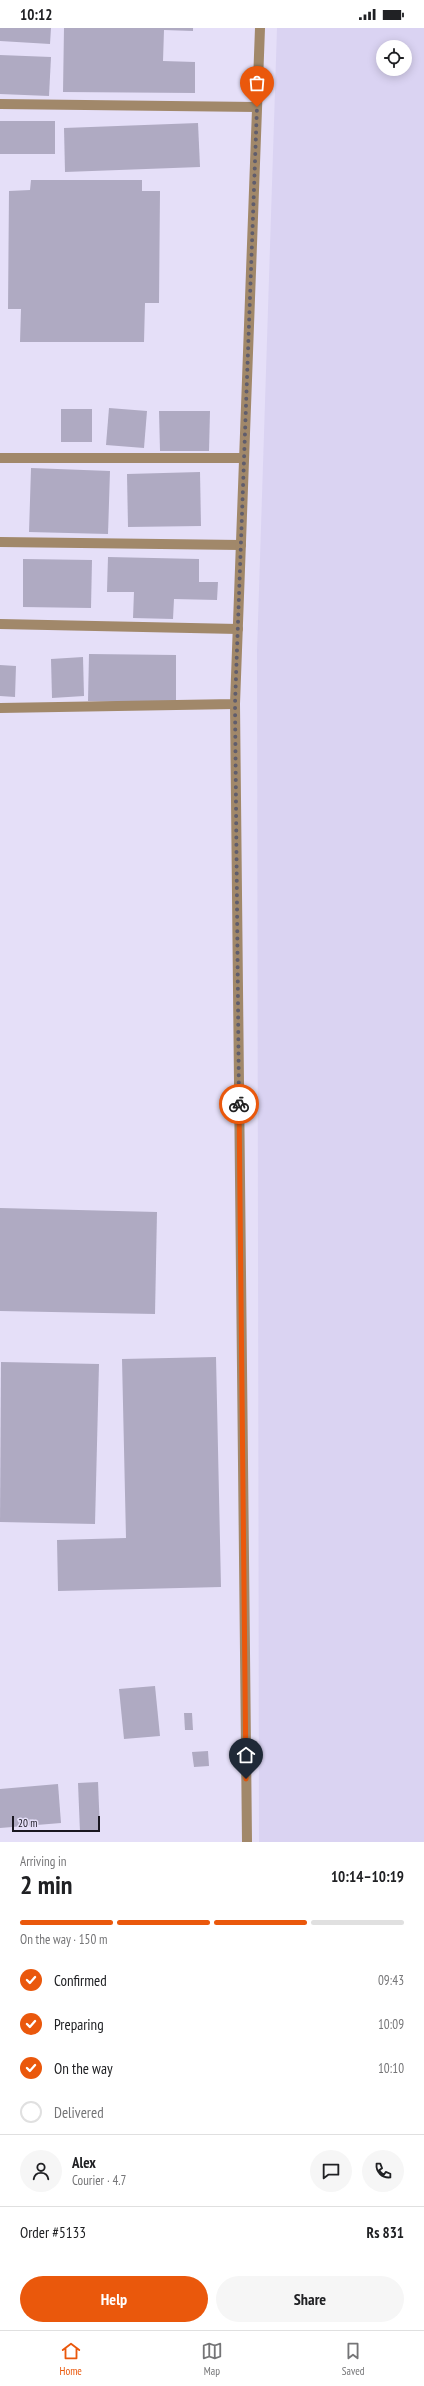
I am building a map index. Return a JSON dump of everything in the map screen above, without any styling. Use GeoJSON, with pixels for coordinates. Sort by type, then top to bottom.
{"type":"FeatureCollection","features":[{"type":"Feature","properties":{"kind":"street"},"geometry":{"type":"LineString","coordinates":[[247,1842],[235,704],[260,28]]}},
{"type":"Feature","properties":{"kind":"street"},"geometry":{"type":"LineString","coordinates":[[0,104],[257,107]]}},
{"type":"Feature","properties":{"kind":"street"},"geometry":{"type":"LineString","coordinates":[[0,458],[244,458]]}},
{"type":"Feature","properties":{"kind":"street"},"geometry":{"type":"LineString","coordinates":[[0,542],[241,545]]}},
{"type":"Feature","properties":{"kind":"street"},"geometry":{"type":"LineString","coordinates":[[0,624],[238,629]]}},
{"type":"Feature","properties":{"kind":"street"},"geometry":{"type":"LineString","coordinates":[[0,708],[235,704]]}},
{"type":"Feature","properties":{"kind":"shaded area"},"geometry":{"type":"Polygon","coordinates":[[[277,28],[424,28],[424,1842],[259,1842],[257,652],[277,28]]]}},
{"type":"Feature","properties":{"kind":"building"},"geometry":{"type":"Polygon","coordinates":[[[0,28],[51,28],[50,44],[0,41],[0,28]]]}},
{"type":"Feature","properties":{"kind":"building"},"geometry":{"type":"Polygon","coordinates":[[[64,28],[193,28],[193,31],[164,30],[163,61],[195,62],[195,93],[63,92],[64,28]]]}},
{"type":"Feature","properties":{"kind":"building"},"geometry":{"type":"Polygon","coordinates":[[[0,55],[51,57],[49,96],[0,94],[0,55]]]}},
{"type":"Feature","properties":{"kind":"building"},"geometry":{"type":"Polygon","coordinates":[[[0,121],[55,121],[55,154],[0,154],[0,121]]]}},
{"type":"Feature","properties":{"kind":"building"},"geometry":{"type":"Polygon","coordinates":[[[198,123],[200,167],[65,172],[64,128],[198,123]]]}},
{"type":"Feature","properties":{"kind":"building"},"geometry":{"type":"Polygon","coordinates":[[[31,180],[142,180],[142,191],[160,191],[159,303],[145,303],[144,342],[20,342],[21,309],[8,309],[9,191],[30,190],[31,180]]]}},
{"type":"Feature","properties":{"kind":"building"},"geometry":{"type":"Polygon","coordinates":[[[109,408],[147,411],[144,448],[106,445],[109,408]]]}},
{"type":"Feature","properties":{"kind":"building"},"geometry":{"type":"Polygon","coordinates":[[[61,409],[92,409],[92,442],[61,442],[61,409]]]}},
{"type":"Feature","properties":{"kind":"building"},"geometry":{"type":"Polygon","coordinates":[[[159,411],[210,411],[209,451],[160,451],[159,411]]]}},
{"type":"Feature","properties":{"kind":"building"},"geometry":{"type":"Polygon","coordinates":[[[31,468],[110,471],[108,534],[29,532],[31,468]]]}},
{"type":"Feature","properties":{"kind":"building"},"geometry":{"type":"Polygon","coordinates":[[[200,472],[201,526],[128,527],[127,474],[200,472]]]}},
{"type":"Feature","properties":{"kind":"building"},"geometry":{"type":"Polygon","coordinates":[[[108,557],[199,559],[199,582],[218,582],[217,600],[174,599],[173,619],[133,618],[134,592],[107,592],[108,557]]]}},
{"type":"Feature","properties":{"kind":"building"},"geometry":{"type":"Polygon","coordinates":[[[23,559],[92,560],[91,608],[23,607],[23,559]]]}},
{"type":"Feature","properties":{"kind":"building"},"geometry":{"type":"Polygon","coordinates":[[[89,654],[176,655],[176,703],[88,701],[89,654]]]}},
{"type":"Feature","properties":{"kind":"building"},"geometry":{"type":"Polygon","coordinates":[[[83,657],[84,696],[52,698],[51,659],[83,657]]]}},
{"type":"Feature","properties":{"kind":"building"},"geometry":{"type":"Polygon","coordinates":[[[0,665],[16,666],[15,697],[0,696],[0,665]]]}},
{"type":"Feature","properties":{"kind":"building"},"geometry":{"type":"Polygon","coordinates":[[[0,1208],[157,1212],[155,1314],[0,1311],[0,1208]]]}},
{"type":"Feature","properties":{"kind":"building"},"geometry":{"type":"Polygon","coordinates":[[[216,1357],[221,1587],[58,1591],[57,1540],[126,1538],[122,1359],[216,1357]]]}},
{"type":"Feature","properties":{"kind":"building"},"geometry":{"type":"Polygon","coordinates":[[[1,1362],[99,1364],[95,1524],[0,1522],[1,1362]]]}},
{"type":"Feature","properties":{"kind":"building"},"geometry":{"type":"Polygon","coordinates":[[[155,1686],[160,1736],[124,1739],[119,1689],[155,1686]]]}},
{"type":"Feature","properties":{"kind":"building"},"geometry":{"type":"Polygon","coordinates":[[[184,1713],[192,1713],[193,1730],[185,1730],[184,1713]]]}},
{"type":"Feature","properties":{"kind":"building"},"geometry":{"type":"Polygon","coordinates":[[[208,1751],[209,1766],[194,1767],[192,1752],[208,1751]]]}},
{"type":"Feature","properties":{"kind":"building"},"geometry":{"type":"Polygon","coordinates":[[[98,1782],[100,1831],[80,1832],[78,1783],[98,1782]]]}},
{"type":"Feature","properties":{"kind":"building"},"geometry":{"type":"Polygon","coordinates":[[[58,1784],[61,1823],[0,1828],[0,1789],[58,1784]]]}},
{"type":"Feature","properties":{"kind":"way so far"},"geometry":{"type":"LineString","coordinates":[[239,1104],[235,704],[257,107]]}},
{"type":"Feature","properties":{"kind":"route"},"geometry":{"type":"LineString","coordinates":[[239,1104],[246,1779]]}}]}
